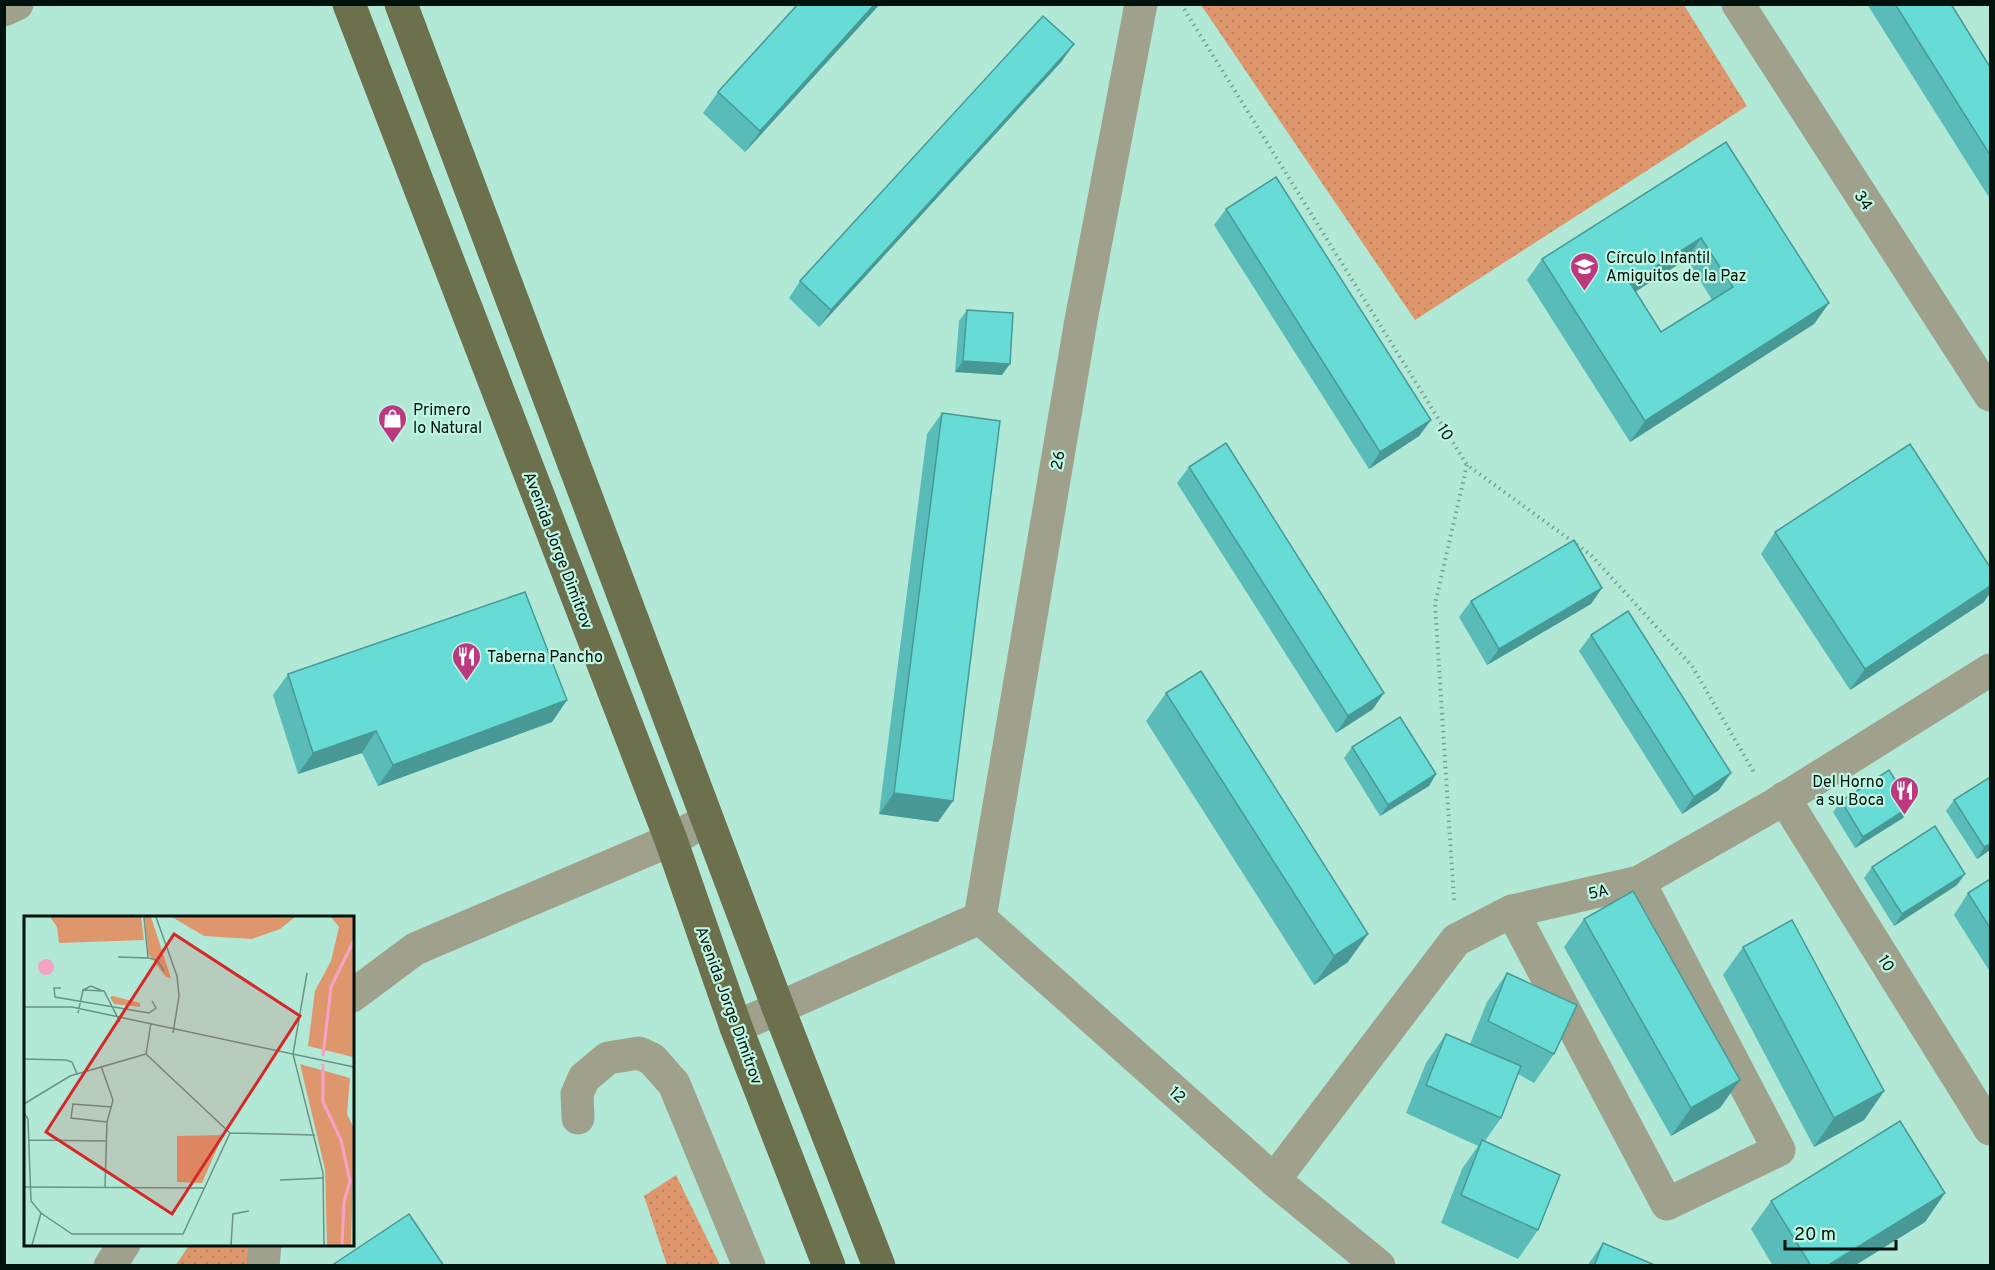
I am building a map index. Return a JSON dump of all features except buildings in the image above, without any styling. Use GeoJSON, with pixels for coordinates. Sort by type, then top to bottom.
{"type":"FeatureCollection","features":[{"type":"Feature","properties":{"kind":"main road","name":"Avenida Jorge Dimitrov"},"geometry":{"type":"LineString","coordinates":[[349,4],[670,840],[736,1027],[829,1266]]}},
{"type":"Feature","properties":{"kind":"main road"},"geometry":{"type":"LineString","coordinates":[[401,4],[874,1261]]}},
{"type":"Feature","properties":{"kind":"street"},"geometry":{"type":"LineString","coordinates":[[4,10],[17,4]]}},
{"type":"Feature","properties":{"kind":"street","name":"26"},"geometry":{"type":"LineString","coordinates":[[980,918],[1078,332],[1141,4]]}},
{"type":"Feature","properties":{"kind":"street","name":"34"},"geometry":{"type":"LineString","coordinates":[[1738,4],[1990,395]]}},
{"type":"Feature","properties":{"kind":"street","name":"5A"},"geometry":{"type":"LineString","coordinates":[[1274,1180],[1456,940],[1512,911],[1639,882],[1779,802],[1990,670]]}},
{"type":"Feature","properties":{"kind":"street","name":"10"},"geometry":{"type":"LineString","coordinates":[[1779,802],[1990,1129]]}},
{"type":"Feature","properties":{"kind":"street"},"geometry":{"type":"LineString","coordinates":[[354,995],[415,949],[670,840],[707,820]]}},
{"type":"Feature","properties":{"kind":"street"},"geometry":{"type":"LineString","coordinates":[[1512,911],[1667,1204],[1779,1150],[1639,882]]}},
{"type":"Feature","properties":{"kind":"street"},"geometry":{"type":"LineString","coordinates":[[736,1027],[980,918]]}},
{"type":"Feature","properties":{"kind":"street","name":"12"},"geometry":{"type":"LineString","coordinates":[[980,918],[1274,1180],[1379,1266]]}},
{"type":"Feature","properties":{"kind":"street"},"geometry":{"type":"LineString","coordinates":[[578,1118],[577,1094],[584,1078],[608,1058],[639,1053],[652,1059],[674,1084],[749,1266]]}},
{"type":"Feature","properties":{"kind":"street"},"geometry":{"type":"LineString","coordinates":[[110,1266],[123,1246]]}},
{"type":"Feature","properties":{"kind":"street"},"geometry":{"type":"LineString","coordinates":[[263,1266],[265,1246]]}},
{"type":"Feature","properties":{"kind":"path","name":"10"},"geometry":{"type":"LineString","coordinates":[[1181,4],[1467,465],[1591,555],[1692,666],[1779,802]]}},
{"type":"Feature","properties":{"kind":"path"},"geometry":{"type":"LineString","coordinates":[[1456,940],[1435,604],[1467,465]]}},
{"type":"Feature","properties":{"kind":"shaded area"},"geometry":{"type":"Polygon","coordinates":[[[1201,5],[1684,5],[1747,106],[1415,320],[1201,5]]]}},
{"type":"Feature","properties":{"kind":"shaded area"},"geometry":{"type":"Polygon","coordinates":[[[676,1175],[720,1265],[667,1265],[644,1196],[676,1175]]]}},
{"type":"Feature","properties":{"kind":"shaded area"},"geometry":{"type":"Polygon","coordinates":[[[189,1246],[272,1246],[277,1266],[175,1266],[189,1246]]]}},
{"type":"Feature","properties":{"kind":"place","name":"Círculo Infantil Amiguitos de la Paz"},"geometry":{"type":"Point","coordinates":[1585,292]}},
{"type":"Feature","properties":{"kind":"place","name":"Primero lo Natural"},"geometry":{"type":"Point","coordinates":[392,444]}},
{"type":"Feature","properties":{"kind":"place","name":"Taberna Pancho"},"geometry":{"type":"Point","coordinates":[466,682]}},
{"type":"Feature","properties":{"kind":"place","name":"Del Horno a su Boca"},"geometry":{"type":"Point","coordinates":[1905,816]}}]}
